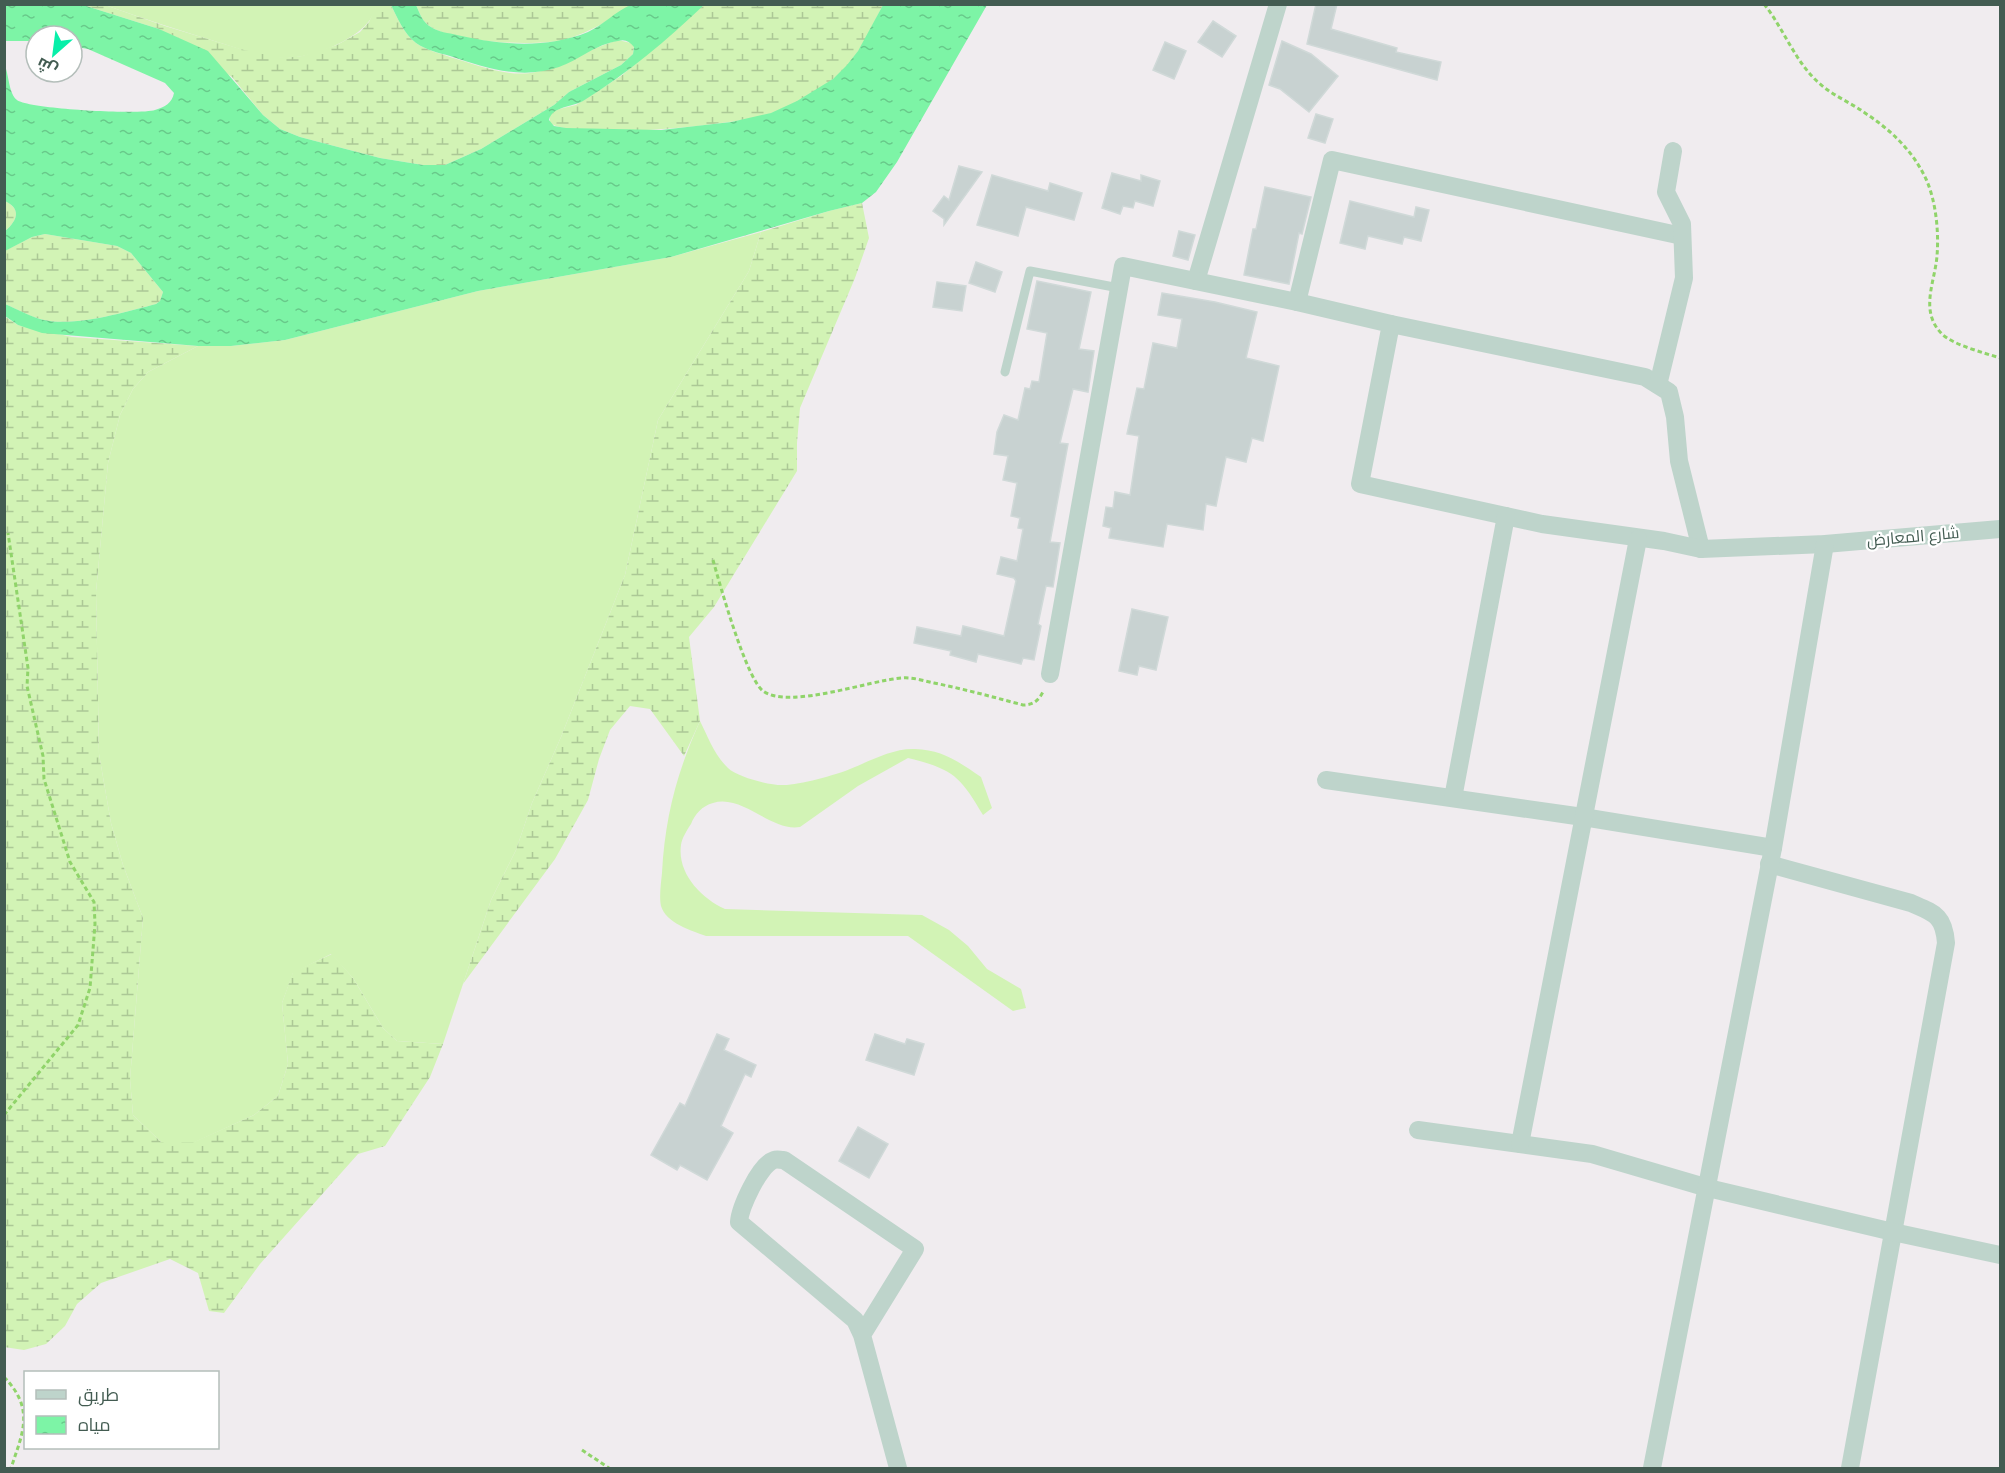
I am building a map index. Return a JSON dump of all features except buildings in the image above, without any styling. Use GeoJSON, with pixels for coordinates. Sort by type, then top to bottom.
{"type":"FeatureCollection","features":[{"type":"Feature","properties":{"kind":"street"},"geometry":{"type":"LineString","coordinates":[[1196,281],[1278,4]]}},
{"type":"Feature","properties":{"kind":"street"},"geometry":{"type":"LineString","coordinates":[[1658,385],[1684,278],[1682,224],[1666,192],[1672,151]]}},
{"type":"Feature","properties":{"kind":"street"},"geometry":{"type":"LineString","coordinates":[[1297,302],[1332,160],[1682,236]]}},
{"type":"Feature","properties":{"kind":"street"},"geometry":{"type":"LineString","coordinates":[[1050,674],[1123,266],[1645,377],[1669,392],[1679,461],[1701,549]]}},
{"type":"Feature","properties":{"kind":"street","name":"شارع المعارض"},"geometry":{"type":"LineString","coordinates":[[1391,324],[1360,484],[1542,524],[1664,541],[1701,549],[1825,544],[2001,529]]}},
{"type":"Feature","properties":{"kind":"street"},"geometry":{"type":"LineString","coordinates":[[1453,798],[1506,516]]}},
{"type":"Feature","properties":{"kind":"street"},"geometry":{"type":"LineString","coordinates":[[1520,1144],[1638,539]]}},
{"type":"Feature","properties":{"kind":"street"},"geometry":{"type":"LineString","coordinates":[[1652,1468],[1771,856],[1825,544]]}},
{"type":"Feature","properties":{"kind":"street"},"geometry":{"type":"LineString","coordinates":[[1326,780],[1583,817],[1771,856],[1911,903],[1933,913],[1945,926],[1946,943],[1850,1468]]}},
{"type":"Feature","properties":{"kind":"street"},"geometry":{"type":"LineString","coordinates":[[1418,1130],[1592,1154],[1708,1188],[2001,1255]]}},
{"type":"Feature","properties":{"kind":"street"},"geometry":{"type":"LineString","coordinates":[[862,1335],[915,1249],[784,1160],[773,1160],[763,1168],[740,1210],[739,1222],[855,1320],[862,1335],[898,1468]]}},
{"type":"Feature","properties":{"kind":"lane"},"geometry":{"type":"LineString","coordinates":[[1005,372],[1030,271],[1119,288]]}},
{"type":"Feature","properties":{"kind":"path"},"geometry":{"type":"LineString","coordinates":[[1764,4],[1803,65],[1818,82],[1835,96],[1865,112],[1896,136],[1914,156],[1927,181],[1935,211],[1937,254],[1929,293],[1929,308],[1933,322],[1943,336],[2001,358]]}},
{"type":"Feature","properties":{"kind":"path"},"geometry":{"type":"LineString","coordinates":[[4,1115],[78,1025],[90,988],[95,924],[94,902],[70,862],[44,779],[44,756],[27,686],[28,668],[8,533]]}},
{"type":"Feature","properties":{"kind":"path"},"geometry":{"type":"LineString","coordinates":[[713,560],[746,662],[762,691],[775,697],[804,697],[909,678],[1030,705],[1037,701],[1043,692],[1050,674]]}},
{"type":"Feature","properties":{"kind":"path"},"geometry":{"type":"LineString","coordinates":[[4,1377],[20,1396],[24,1413]]}},
{"type":"Feature","properties":{"kind":"path"},"geometry":{"type":"LineString","coordinates":[[10,1468],[24,1423]]}},
{"type":"Feature","properties":{"kind":"path"},"geometry":{"type":"LineString","coordinates":[[582,1450],[609,1468]]}},
{"type":"Feature","properties":{"kind":"green space"},"geometry":{"type":"Polygon","coordinates":[[[377,4],[369,22],[350,38],[317,52],[287,58],[247,51],[105,5],[377,4]]]}},
{"type":"Feature","properties":{"kind":"green space"},"geometry":{"type":"Polygon","coordinates":[[[377,4],[391,5],[404,30],[420,45],[450,57],[503,72],[525,73],[547,69],[618,40],[631,43],[634,46],[633,54],[621,65],[569,92],[554,105],[481,149],[445,165],[423,165],[380,158],[300,137],[280,129],[263,115],[232,77],[159,29],[83,5],[105,5],[244,50],[284,58],[302,56],[337,45],[360,32],[369,22],[377,4]]]}},
{"type":"Feature","properties":{"kind":"green space"},"geometry":{"type":"Polygon","coordinates":[[[416,5],[631,5],[600,25],[567,39],[518,43],[477,40],[443,32],[426,23],[416,5]]]}},
{"type":"Feature","properties":{"kind":"green space"},"geometry":{"type":"Polygon","coordinates":[[[704,5],[883,5],[862,46],[841,73],[811,94],[772,113],[754,118],[694,126],[623,131],[591,131],[566,128],[550,123],[550,115],[555,110],[576,105],[621,76],[704,5]]]}},
{"type":"Feature","properties":{"kind":"green space"},"geometry":{"type":"Polygon","coordinates":[[[5,201],[14,208],[16,215],[5,231],[5,201]]]}},
{"type":"Feature","properties":{"kind":"green space"},"geometry":{"type":"Polygon","coordinates":[[[862,203],[869,238],[855,278],[800,408],[797,471],[714,607],[689,637],[700,721],[684,756],[650,709],[630,706],[610,730],[588,800],[555,859],[463,984],[491,900],[516,850],[532,803],[561,737],[625,575],[658,420],[749,271],[761,232],[862,203]]]}},
{"type":"Feature","properties":{"kind":"green space"},"geometry":{"type":"Polygon","coordinates":[[[761,232],[749,271],[658,420],[625,575],[561,737],[532,803],[516,850],[491,900],[443,1044],[397,1041],[383,1028],[353,978],[331,954],[293,973],[282,1003],[288,1064],[278,1096],[254,1115],[195,1142],[161,1142],[133,1115],[130,1079],[143,918],[123,865],[111,823],[99,754],[96,592],[108,463],[120,415],[133,389],[148,372],[198,346],[231,346],[285,340],[478,291],[671,257],[761,232]]]}},
{"type":"Feature","properties":{"kind":"green space"},"geometry":{"type":"Polygon","coordinates":[[[45,234],[117,246],[131,253],[163,292],[160,301],[115,314],[71,322],[39,319],[5,304],[4,251],[32,237],[45,234]]]}},
{"type":"Feature","properties":{"kind":"green space"},"geometry":{"type":"Polygon","coordinates":[[[4,316],[18,325],[72,337],[198,346],[148,372],[133,389],[120,415],[108,463],[96,592],[99,754],[111,823],[123,865],[143,918],[130,1079],[133,1115],[161,1142],[194,1142],[254,1115],[278,1096],[288,1064],[282,1003],[293,972],[332,954],[353,978],[383,1028],[397,1041],[443,1044],[430,1077],[385,1146],[358,1154],[260,1264],[224,1313],[209,1311],[198,1273],[170,1259],[101,1283],[77,1304],[65,1326],[46,1344],[24,1350],[4,1347],[4,316]]]}},
{"type":"Feature","properties":{"kind":"green space"},"geometry":{"type":"Polygon","coordinates":[[[700,721],[716,752],[728,768],[746,778],[778,785],[791,785],[827,777],[890,753],[907,749],[942,754],[981,777],[992,808],[983,815],[968,791],[954,776],[935,766],[908,758],[858,786],[800,827],[778,824],[735,804],[724,802],[709,804],[699,811],[682,840],[681,855],[692,883],[707,898],[725,909],[922,915],[949,930],[968,946],[987,969],[1021,989],[1026,1008],[1013,1011],[908,936],[706,936],[680,926],[668,917],[661,906],[660,898],[669,814],[685,758],[700,721]]]}},
{"type":"Feature","properties":{"kind":"water"},"geometry":{"type":"Polygon","coordinates":[[[666,3],[704,5],[631,68],[583,101],[554,112],[549,120],[554,126],[566,128],[661,130],[731,122],[771,113],[797,101],[833,79],[847,65],[858,51],[883,5],[987,5],[897,162],[876,192],[862,203],[671,257],[478,291],[285,340],[231,346],[198,346],[42,333],[18,325],[5,316],[5,304],[44,320],[71,322],[85,320],[156,304],[160,301],[163,292],[131,253],[117,246],[45,234],[32,237],[5,251],[5,231],[15,219],[16,211],[5,201],[5,66],[14,97],[25,103],[41,106],[84,110],[145,111],[165,106],[170,102],[174,93],[165,83],[84,48],[84,24],[24,24],[24,41],[5,41],[5,4],[83,5],[159,29],[208,51],[263,115],[280,129],[300,137],[380,158],[423,165],[445,165],[481,149],[554,105],[569,92],[621,65],[633,54],[634,47],[627,41],[620,40],[602,45],[566,64],[545,71],[504,71],[477,65],[420,45],[404,30],[391,5],[416,5],[426,23],[440,31],[490,41],[523,44],[556,41],[588,32],[631,5],[666,3]]]}}]}
